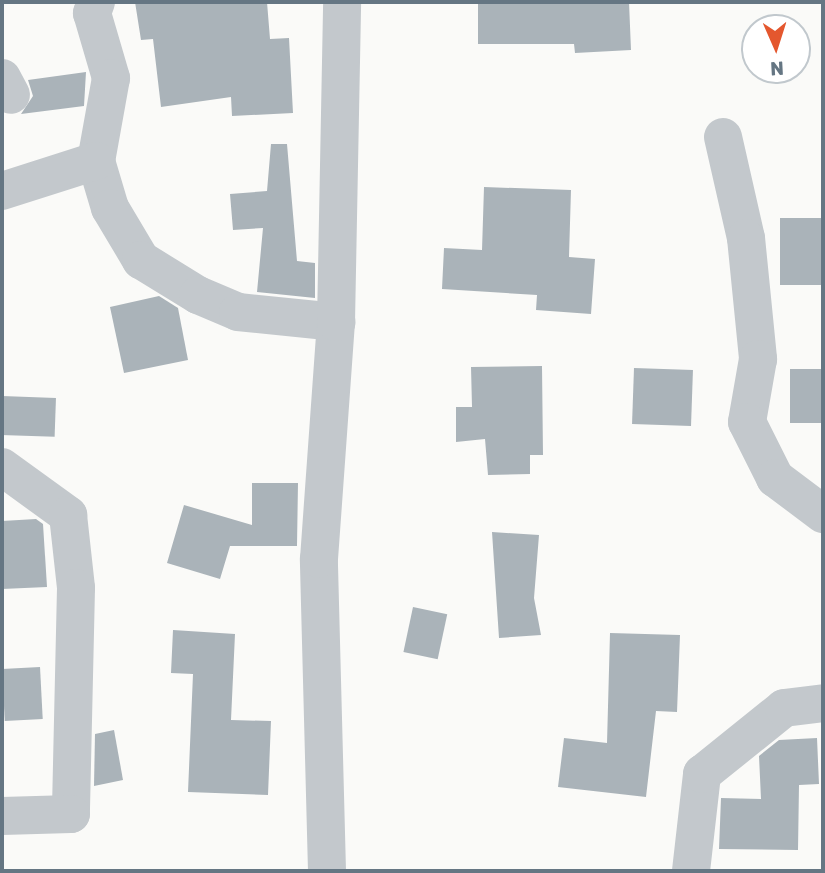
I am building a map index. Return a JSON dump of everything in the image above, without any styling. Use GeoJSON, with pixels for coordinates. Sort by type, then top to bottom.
{"type":"FeatureCollection","features":[{"type":"Feature","properties":{"kind":"street"},"geometry":{"type":"LineString","coordinates":[[96,2],[92,13],[111,78],[96,161],[110,208],[141,260],[198,295],[238,312],[336,322]]}},
{"type":"Feature","properties":{"kind":"street"},"geometry":{"type":"LineString","coordinates":[[327,871],[319,559],[336,322],[342,2]]}},
{"type":"Feature","properties":{"kind":"street"},"geometry":{"type":"LineString","coordinates":[[723,137],[746,237],[758,359],[747,422],[775,478],[823,514]]}},
{"type":"Feature","properties":{"kind":"street"},"geometry":{"type":"LineString","coordinates":[[2,191],[96,161]]}},
{"type":"Feature","properties":{"kind":"street"},"geometry":{"type":"LineString","coordinates":[[2,467],[68,515],[76,588],[71,814],[2,816]]}},
{"type":"Feature","properties":{"kind":"street"},"geometry":{"type":"LineString","coordinates":[[691,871],[702,774],[784,708],[823,703]]}},
{"type":"Feature","properties":{"kind":"building"},"geometry":{"type":"Polygon","coordinates":[[[135,2],[267,2],[270,39],[289,38],[293,113],[232,116],[231,97],[161,107],[153,39],[141,40],[135,2]]]}},
{"type":"Feature","properties":{"kind":"building"},"geometry":{"type":"Polygon","coordinates":[[[478,2],[629,2],[631,50],[575,53],[574,44],[478,44],[478,2]]]}},
{"type":"Feature","properties":{"kind":"building"},"geometry":{"type":"Polygon","coordinates":[[[86,72],[84,106],[21,114],[33,96],[28,80],[86,72]]]}},
{"type":"Feature","properties":{"kind":"building"},"geometry":{"type":"Polygon","coordinates":[[[271,144],[287,144],[297,261],[315,263],[315,298],[257,292],[263,228],[233,230],[230,194],[267,191],[271,144]]]}},
{"type":"Feature","properties":{"kind":"building"},"geometry":{"type":"Polygon","coordinates":[[[484,187],[571,190],[569,257],[595,259],[591,314],[536,310],[537,295],[442,289],[444,248],[482,250],[484,187]]]}},
{"type":"Feature","properties":{"kind":"building"},"geometry":{"type":"Polygon","coordinates":[[[780,218],[823,218],[823,285],[780,285],[780,218]]]}},
{"type":"Feature","properties":{"kind":"building"},"geometry":{"type":"Polygon","coordinates":[[[159,296],[178,308],[188,360],[124,373],[110,307],[159,296]]]}},
{"type":"Feature","properties":{"kind":"building"},"geometry":{"type":"Polygon","coordinates":[[[542,366],[543,455],[530,455],[530,474],[488,475],[485,439],[456,442],[456,407],[472,407],[471,367],[542,366]]]}},
{"type":"Feature","properties":{"kind":"building"},"geometry":{"type":"Polygon","coordinates":[[[634,368],[693,370],[691,426],[632,424],[634,368]]]}},
{"type":"Feature","properties":{"kind":"building"},"geometry":{"type":"Polygon","coordinates":[[[790,369],[823,369],[823,423],[790,423],[790,369]]]}},
{"type":"Feature","properties":{"kind":"building"},"geometry":{"type":"Polygon","coordinates":[[[2,396],[56,398],[55,437],[2,435],[2,396]]]}},
{"type":"Feature","properties":{"kind":"building"},"geometry":{"type":"Polygon","coordinates":[[[252,483],[298,483],[297,546],[230,546],[220,579],[167,563],[184,505],[252,525],[252,483]]]}},
{"type":"Feature","properties":{"kind":"building"},"geometry":{"type":"Polygon","coordinates":[[[36,519],[43,524],[47,587],[2,589],[2,521],[36,519]]]}},
{"type":"Feature","properties":{"kind":"building"},"geometry":{"type":"Polygon","coordinates":[[[492,532],[539,535],[534,598],[541,635],[499,638],[492,532]]]}},
{"type":"Feature","properties":{"kind":"building"},"geometry":{"type":"Polygon","coordinates":[[[413,607],[447,614],[438,659],[403,652],[413,607]]]}},
{"type":"Feature","properties":{"kind":"building"},"geometry":{"type":"Polygon","coordinates":[[[173,630],[235,634],[231,720],[271,721],[268,795],[188,792],[193,674],[171,673],[173,630]]]}},
{"type":"Feature","properties":{"kind":"building"},"geometry":{"type":"Polygon","coordinates":[[[610,633],[680,635],[677,712],[656,711],[646,797],[558,787],[564,738],[607,743],[610,633]]]}},
{"type":"Feature","properties":{"kind":"building"},"geometry":{"type":"Polygon","coordinates":[[[40,667],[43,719],[5,721],[2,669],[40,667]]]}},
{"type":"Feature","properties":{"kind":"building"},"geometry":{"type":"Polygon","coordinates":[[[114,730],[123,780],[94,786],[95,734],[114,730]]]}},
{"type":"Feature","properties":{"kind":"building"},"geometry":{"type":"Polygon","coordinates":[[[817,738],[819,784],[799,785],[798,850],[719,849],[721,798],[761,799],[759,756],[779,740],[817,738]]]}}]}
